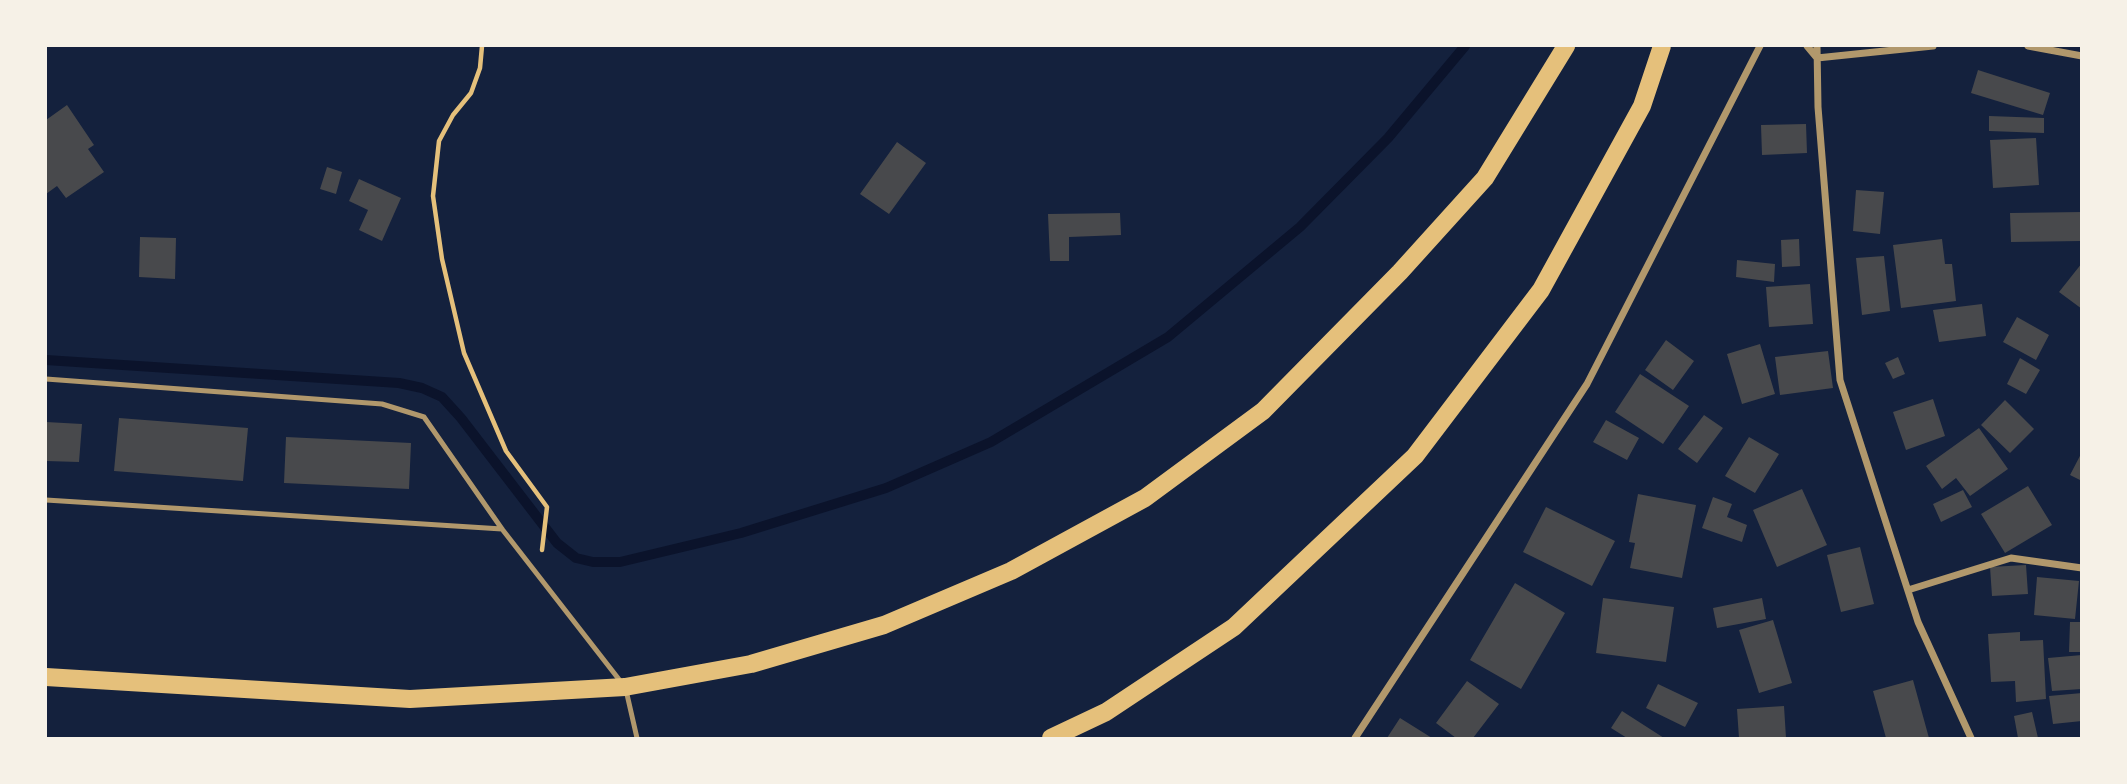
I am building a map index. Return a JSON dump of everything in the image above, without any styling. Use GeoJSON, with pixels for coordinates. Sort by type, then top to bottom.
{"type":"FeatureCollection","features":[{"type":"Feature","properties":{"kind":"main road"},"geometry":{"type":"LineString","coordinates":[[46,677],[410,699],[625,687],[751,664],[884,625],[1011,571],[1145,498],[1263,411],[1400,272],[1485,178],[1566,46]]}},
{"type":"Feature","properties":{"kind":"main road"},"geometry":{"type":"LineString","coordinates":[[1051,738],[1106,712],[1234,627],[1415,456],[1541,290],[1642,106],[1662,46]]}},
{"type":"Feature","properties":{"kind":"street"},"geometry":{"type":"LineString","coordinates":[[1356,738],[1587,384],[1760,46]]}},
{"type":"Feature","properties":{"kind":"street"},"geometry":{"type":"LineString","coordinates":[[1807,46],[1817,58]]}},
{"type":"Feature","properties":{"kind":"street"},"geometry":{"type":"LineString","coordinates":[[1817,46],[1840,380],[1918,622],[1971,738]]}},
{"type":"Feature","properties":{"kind":"street"},"geometry":{"type":"LineString","coordinates":[[1817,58],[1933,46]]}},
{"type":"Feature","properties":{"kind":"street"},"geometry":{"type":"LineString","coordinates":[[2028,46],[2081,56]]}},
{"type":"Feature","properties":{"kind":"street"},"geometry":{"type":"LineString","coordinates":[[1908,590],[2011,558],[2081,568]]}},
{"type":"Feature","properties":{"kind":"lane"},"geometry":{"type":"LineString","coordinates":[[46,379],[382,404],[424,417],[502,529],[625,687],[637,738]]}},
{"type":"Feature","properties":{"kind":"lane"},"geometry":{"type":"LineString","coordinates":[[46,500],[502,529]]}},
{"type":"Feature","properties":{"kind":"path"},"geometry":{"type":"LineString","coordinates":[[482,46],[480,68],[471,93],[453,116],[439,141],[433,197],[442,260],[464,353],[506,451],[547,507],[542,529]]}},
{"type":"Feature","properties":{"kind":"building"},"geometry":{"type":"Polygon","coordinates":[[[1978,70],[2050,93],[2043,115],[1971,93],[1978,70]]]}},
{"type":"Feature","properties":{"kind":"building"},"geometry":{"type":"Polygon","coordinates":[[[67,105],[94,145],[88,149],[104,172],[66,198],[57,186],[46,194],[46,120],[67,105]]]}},
{"type":"Feature","properties":{"kind":"building"},"geometry":{"type":"Polygon","coordinates":[[[1989,116],[2044,118],[2044,133],[1989,131],[1989,116]]]}},
{"type":"Feature","properties":{"kind":"building"},"geometry":{"type":"Polygon","coordinates":[[[1806,124],[1807,153],[1762,155],[1761,125],[1806,124]]]}},
{"type":"Feature","properties":{"kind":"building"},"geometry":{"type":"Polygon","coordinates":[[[2036,138],[2039,185],[1993,188],[1990,140],[2036,138]]]}},
{"type":"Feature","properties":{"kind":"building"},"geometry":{"type":"Polygon","coordinates":[[[897,142],[926,163],[889,214],[860,194],[897,142]]]}},
{"type":"Feature","properties":{"kind":"building"},"geometry":{"type":"Polygon","coordinates":[[[327,167],[342,172],[336,194],[320,189],[327,167]]]}},
{"type":"Feature","properties":{"kind":"building"},"geometry":{"type":"Polygon","coordinates":[[[359,179],[401,198],[382,241],[359,230],[368,210],[349,201],[359,179]]]}},
{"type":"Feature","properties":{"kind":"building"},"geometry":{"type":"Polygon","coordinates":[[[1856,190],[1884,192],[1880,234],[1853,231],[1856,190]]]}},
{"type":"Feature","properties":{"kind":"building"},"geometry":{"type":"Polygon","coordinates":[[[2082,212],[2082,241],[2011,242],[2010,213],[2082,212]]]}},
{"type":"Feature","properties":{"kind":"building"},"geometry":{"type":"Polygon","coordinates":[[[1120,213],[1121,235],[1069,237],[1069,261],[1050,261],[1048,214],[1120,213]]]}},
{"type":"Feature","properties":{"kind":"building"},"geometry":{"type":"Polygon","coordinates":[[[140,237],[176,238],[175,279],[139,277],[140,237]]]}},
{"type":"Feature","properties":{"kind":"building"},"geometry":{"type":"Polygon","coordinates":[[[1799,239],[1800,266],[1782,267],[1781,240],[1799,239]]]}},
{"type":"Feature","properties":{"kind":"building"},"geometry":{"type":"Polygon","coordinates":[[[1942,239],[1945,264],[1952,264],[1956,301],[1901,308],[1893,245],[1942,239]]]}},
{"type":"Feature","properties":{"kind":"building"},"geometry":{"type":"Polygon","coordinates":[[[1884,256],[1890,311],[1862,315],[1856,258],[1884,256]]]}},
{"type":"Feature","properties":{"kind":"building"},"geometry":{"type":"Polygon","coordinates":[[[1737,260],[1775,264],[1774,282],[1736,277],[1737,260]]]}},
{"type":"Feature","properties":{"kind":"building"},"geometry":{"type":"Polygon","coordinates":[[[2082,263],[2082,309],[2059,292],[2082,263]]]}},
{"type":"Feature","properties":{"kind":"building"},"geometry":{"type":"Polygon","coordinates":[[[1810,284],[1813,324],[1769,327],[1766,287],[1810,284]]]}},
{"type":"Feature","properties":{"kind":"building"},"geometry":{"type":"Polygon","coordinates":[[[1982,304],[1986,336],[1939,342],[1933,310],[1982,304]]]}},
{"type":"Feature","properties":{"kind":"building"},"geometry":{"type":"Polygon","coordinates":[[[2017,317],[2049,335],[2036,360],[2003,342],[2017,317]]]}},
{"type":"Feature","properties":{"kind":"building"},"geometry":{"type":"Polygon","coordinates":[[[1666,340],[1694,361],[1673,390],[1645,370],[1666,340]]]}},
{"type":"Feature","properties":{"kind":"building"},"geometry":{"type":"Polygon","coordinates":[[[1760,344],[1775,394],[1742,404],[1727,354],[1760,344]]]}},
{"type":"Feature","properties":{"kind":"building"},"geometry":{"type":"Polygon","coordinates":[[[1828,351],[1833,388],[1780,395],[1775,357],[1828,351]]]}},
{"type":"Feature","properties":{"kind":"building"},"geometry":{"type":"Polygon","coordinates":[[[1898,357],[1905,374],[1893,379],[1885,363],[1898,357]]]}},
{"type":"Feature","properties":{"kind":"building"},"geometry":{"type":"Polygon","coordinates":[[[2020,358],[2040,370],[2026,394],[2007,384],[2020,358]]]}},
{"type":"Feature","properties":{"kind":"building"},"geometry":{"type":"Polygon","coordinates":[[[1640,374],[1689,406],[1663,444],[1615,412],[1640,374]]]}},
{"type":"Feature","properties":{"kind":"building"},"geometry":{"type":"Polygon","coordinates":[[[1933,399],[1945,436],[1906,450],[1893,412],[1933,399]]]}},
{"type":"Feature","properties":{"kind":"building"},"geometry":{"type":"Polygon","coordinates":[[[2005,400],[2034,429],[2010,453],[1981,425],[2005,400]]]}},
{"type":"Feature","properties":{"kind":"building"},"geometry":{"type":"Polygon","coordinates":[[[1704,415],[1723,428],[1697,463],[1678,449],[1704,415]]]}},
{"type":"Feature","properties":{"kind":"building"},"geometry":{"type":"Polygon","coordinates":[[[119,418],[248,428],[243,481],[114,471],[119,418]]]}},
{"type":"Feature","properties":{"kind":"building"},"geometry":{"type":"Polygon","coordinates":[[[1606,420],[1639,438],[1627,460],[1593,442],[1606,420]]]}},
{"type":"Feature","properties":{"kind":"building"},"geometry":{"type":"Polygon","coordinates":[[[46,422],[82,424],[79,462],[46,461],[46,422]]]}},
{"type":"Feature","properties":{"kind":"building"},"geometry":{"type":"Polygon","coordinates":[[[1979,428],[2008,469],[1970,496],[1956,478],[1942,489],[1926,466],[1979,428]]]}},
{"type":"Feature","properties":{"kind":"building"},"geometry":{"type":"Polygon","coordinates":[[[286,437],[411,443],[409,489],[284,483],[286,437]]]}},
{"type":"Feature","properties":{"kind":"building"},"geometry":{"type":"Polygon","coordinates":[[[1749,437],[1779,454],[1755,493],[1725,476],[1749,437]]]}},
{"type":"Feature","properties":{"kind":"building"},"geometry":{"type":"Polygon","coordinates":[[[2082,452],[2082,481],[2070,475],[2082,452]]]}},
{"type":"Feature","properties":{"kind":"building"},"geometry":{"type":"Polygon","coordinates":[[[2028,486],[2052,525],[2005,553],[1981,514],[2028,486]]]}},
{"type":"Feature","properties":{"kind":"building"},"geometry":{"type":"Polygon","coordinates":[[[1802,489],[1827,545],[1777,567],[1753,510],[1802,489]]]}},
{"type":"Feature","properties":{"kind":"building"},"geometry":{"type":"Polygon","coordinates":[[[1963,490],[1972,507],[1941,522],[1933,504],[1963,490]]]}},
{"type":"Feature","properties":{"kind":"building"},"geometry":{"type":"Polygon","coordinates":[[[1638,494],[1696,505],[1682,578],[1630,568],[1635,543],[1629,542],[1638,494]]]}},
{"type":"Feature","properties":{"kind":"building"},"geometry":{"type":"Polygon","coordinates":[[[1713,497],[1732,504],[1727,517],[1747,525],[1742,542],[1702,528],[1713,497]]]}},
{"type":"Feature","properties":{"kind":"building"},"geometry":{"type":"Polygon","coordinates":[[[1546,507],[1615,541],[1592,586],[1523,552],[1546,507]]]}},
{"type":"Feature","properties":{"kind":"building"},"geometry":{"type":"Polygon","coordinates":[[[1860,547],[1874,604],[1841,612],[1827,555],[1860,547]]]}},
{"type":"Feature","properties":{"kind":"building"},"geometry":{"type":"Polygon","coordinates":[[[2026,565],[2028,594],[1992,596],[1990,567],[2026,565]]]}},
{"type":"Feature","properties":{"kind":"building"},"geometry":{"type":"Polygon","coordinates":[[[2037,577],[2079,581],[2075,619],[2034,615],[2037,577]]]}},
{"type":"Feature","properties":{"kind":"building"},"geometry":{"type":"Polygon","coordinates":[[[1515,583],[1565,613],[1521,689],[1470,660],[1515,583]]]}},
{"type":"Feature","properties":{"kind":"building"},"geometry":{"type":"Polygon","coordinates":[[[1603,598],[1674,607],[1666,662],[1596,653],[1603,598]]]}},
{"type":"Feature","properties":{"kind":"building"},"geometry":{"type":"Polygon","coordinates":[[[1762,598],[1766,619],[1717,628],[1713,608],[1762,598]]]}},
{"type":"Feature","properties":{"kind":"building"},"geometry":{"type":"Polygon","coordinates":[[[1773,620],[1792,683],[1759,693],[1739,630],[1773,620]]]}},
{"type":"Feature","properties":{"kind":"building"},"geometry":{"type":"Polygon","coordinates":[[[2070,622],[2082,622],[2082,652],[2069,652],[2070,622]]]}},
{"type":"Feature","properties":{"kind":"building"},"geometry":{"type":"Polygon","coordinates":[[[2020,632],[2020,641],[2043,640],[2046,699],[2016,702],[2015,681],[1991,682],[1988,634],[2020,632]]]}},
{"type":"Feature","properties":{"kind":"building"},"geometry":{"type":"Polygon","coordinates":[[[2082,655],[2082,689],[2052,691],[2048,658],[2082,655]]]}},
{"type":"Feature","properties":{"kind":"building"},"geometry":{"type":"Polygon","coordinates":[[[1913,680],[1929,738],[1886,738],[1873,691],[1913,680]]]}},
{"type":"Feature","properties":{"kind":"building"},"geometry":{"type":"Polygon","coordinates":[[[1467,681],[1499,704],[1473,738],[1456,738],[1436,723],[1467,681]]]}},
{"type":"Feature","properties":{"kind":"building"},"geometry":{"type":"Polygon","coordinates":[[[1658,684],[1698,703],[1685,727],[1646,708],[1658,684]]]}},
{"type":"Feature","properties":{"kind":"building"},"geometry":{"type":"Polygon","coordinates":[[[2082,693],[2082,721],[2053,724],[2049,696],[2082,693]]]}},
{"type":"Feature","properties":{"kind":"building"},"geometry":{"type":"Polygon","coordinates":[[[1784,706],[1786,738],[1739,738],[1737,709],[1784,706]]]}},
{"type":"Feature","properties":{"kind":"building"},"geometry":{"type":"Polygon","coordinates":[[[1622,711],[1664,738],[1627,738],[1611,728],[1622,711]]]}},
{"type":"Feature","properties":{"kind":"building"},"geometry":{"type":"Polygon","coordinates":[[[2032,712],[2038,738],[2018,738],[2014,716],[2032,712]]]}},
{"type":"Feature","properties":{"kind":"building"},"geometry":{"type":"Polygon","coordinates":[[[1400,718],[1432,738],[1387,738],[1400,718]]]}},
{"type":"Feature","properties":{"kind":"waterway"},"geometry":{"type":"LineString","coordinates":[[46,360],[399,383],[422,388],[442,397],[461,418],[557,543],[576,558],[593,562],[620,562],[741,533],[886,488],[991,442],[1168,337],[1300,227],[1388,138],[1465,46]]}}]}
